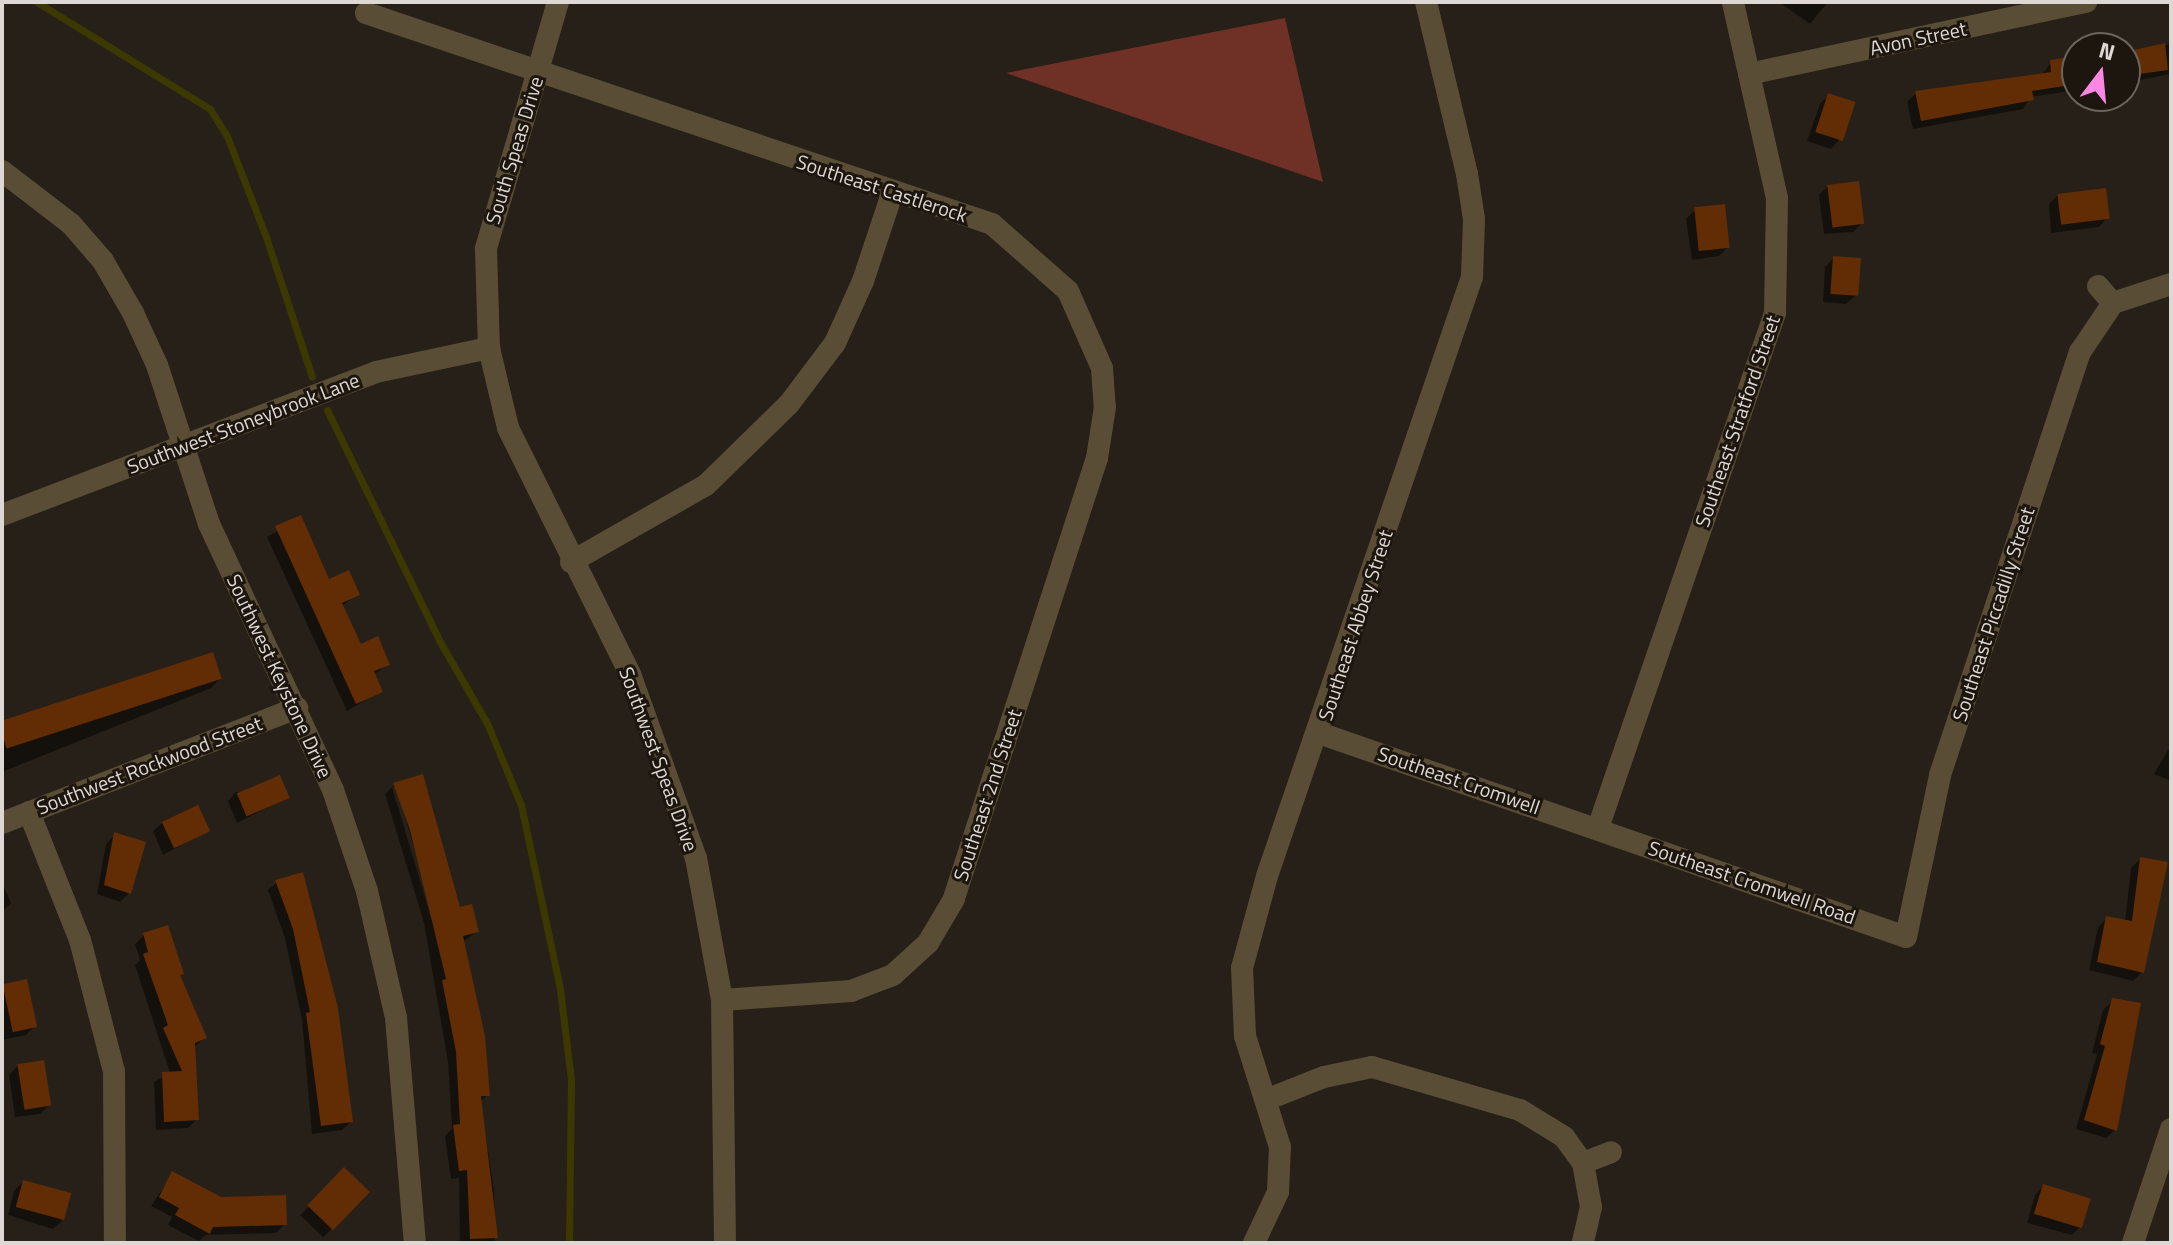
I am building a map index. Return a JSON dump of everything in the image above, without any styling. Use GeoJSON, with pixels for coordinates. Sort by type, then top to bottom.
{"type":"FeatureCollection","features":[{"type":"Feature","properties":{"kind":"street","name":"South Speas Drive"},"geometry":{"type":"LineString","coordinates":[[489,348],[486,249],[558,2]]}},
{"type":"Feature","properties":{"kind":"street","name":"Southeast Abbey Street"},"geometry":{"type":"LineString","coordinates":[[1254,1243],[1278,1192],[1280,1147],[1268,1099],[1245,1036],[1242,968],[1267,876],[1319,733],[1472,277],[1474,219],[1467,174],[1426,2]]}},
{"type":"Feature","properties":{"kind":"street","name":"Southeast Stratford Street"},"geometry":{"type":"LineString","coordinates":[[1598,828],[1775,313],[1777,198],[1733,2]]}},
{"type":"Feature","properties":{"kind":"street","name":"Avon Street"},"geometry":{"type":"LineString","coordinates":[[1749,74],[2086,2]]}},
{"type":"Feature","properties":{"kind":"street","name":"Southeast Castlerock"},"geometry":{"type":"LineString","coordinates":[[366,13],[536,74],[992,224],[1068,291],[1102,368],[1101,431]]}},
{"type":"Feature","properties":{"kind":"street","name":"Southwest Keystone Drive"},"geometry":{"type":"LineString","coordinates":[[2,171],[71,224],[103,261],[157,365],[209,524],[333,790],[367,891],[396,1018],[415,1243]]}},
{"type":"Feature","properties":{"kind":"street"},"geometry":{"type":"LineString","coordinates":[[571,562],[706,485],[789,404],[835,343],[863,281],[893,191]]}},
{"type":"Feature","properties":{"kind":"street","name":"Southeast Piccadilly Street"},"geometry":{"type":"LineString","coordinates":[[1906,937],[1940,775],[2080,352],[2106,295],[2171,284]]}},
{"type":"Feature","properties":{"kind":"street","name":"Southwest Stoneybrook Lane"},"geometry":{"type":"LineString","coordinates":[[2,515],[376,372],[489,348]]}},
{"type":"Feature","properties":{"kind":"street","name":"Southwest Speas Drive"},"geometry":{"type":"LineString","coordinates":[[489,348],[508,428],[571,562],[630,674],[696,858],[722,1000],[725,1243]]}},
{"type":"Feature","properties":{"kind":"street","name":"Southeast 2nd Street"},"geometry":{"type":"LineString","coordinates":[[722,1000],[851,991],[893,975],[928,943],[954,899],[1097,458],[1101,431]]}},
{"type":"Feature","properties":{"kind":"street","name":"Southwest Rockwood Street"},"geometry":{"type":"LineString","coordinates":[[2,823],[297,708]]}},
{"type":"Feature","properties":{"kind":"street","name":"Southeast Cromwell"},"geometry":{"type":"LineString","coordinates":[[1319,733],[1598,828]]}},
{"type":"Feature","properties":{"kind":"street"},"geometry":{"type":"LineString","coordinates":[[29,812],[80,940],[114,1071],[115,1243]]}},
{"type":"Feature","properties":{"kind":"street","name":"Southeast Cromwell Road"},"geometry":{"type":"LineString","coordinates":[[1598,828],[1906,937]]}},
{"type":"Feature","properties":{"kind":"street"},"geometry":{"type":"LineString","coordinates":[[1268,1099],[1324,1077],[1372,1067],[1520,1110],[1564,1137],[1583,1163],[1591,1207],[1583,1243]]}},
{"type":"Feature","properties":{"kind":"street"},"geometry":{"type":"LineString","coordinates":[[2133,1243],[2171,1129]]}},
{"type":"Feature","properties":{"kind":"street"},"geometry":{"type":"LineString","coordinates":[[1583,1163],[1611,1152]]}},
{"type":"Feature","properties":{"kind":"shaded area"},"geometry":{"type":"Polygon","coordinates":[[[1285,18],[1323,182],[1006,73],[1285,18]]]}},
{"type":"Feature","properties":{"kind":"building"},"geometry":{"type":"Polygon","coordinates":[[[2165,43],[2168,70],[2141,74],[2141,48],[2165,43]]]}},
{"type":"Feature","properties":{"kind":"building"},"geometry":{"type":"Polygon","coordinates":[[[2061,58],[2061,86],[2032,91],[2034,100],[1921,121],[1915,91],[2051,72],[2050,60],[2061,58]]]}},
{"type":"Feature","properties":{"kind":"building"},"geometry":{"type":"Polygon","coordinates":[[[1828,93],[1856,102],[1843,141],[1815,132],[1828,93]]]}},
{"type":"Feature","properties":{"kind":"building"},"geometry":{"type":"Polygon","coordinates":[[[1859,181],[1864,224],[1832,228],[1827,185],[1859,181]]]}},
{"type":"Feature","properties":{"kind":"building"},"geometry":{"type":"Polygon","coordinates":[[[2106,188],[2110,219],[2061,225],[2057,194],[2106,188]]]}},
{"type":"Feature","properties":{"kind":"building"},"geometry":{"type":"Polygon","coordinates":[[[1725,204],[1730,248],[1699,251],[1694,207],[1725,204]]]}},
{"type":"Feature","properties":{"kind":"building"},"geometry":{"type":"Polygon","coordinates":[[[1833,256],[1861,258],[1858,296],[1830,294],[1833,256]]]}},
{"type":"Feature","properties":{"kind":"building"},"geometry":{"type":"Polygon","coordinates":[[[301,515],[329,579],[349,570],[360,595],[342,603],[361,644],[378,636],[390,665],[374,671],[383,692],[356,704],[275,526],[301,515]]]}},
{"type":"Feature","properties":{"kind":"building"},"geometry":{"type":"Polygon","coordinates":[[[213,652],[222,679],[7,748],[2,721],[213,652]]]}},
{"type":"Feature","properties":{"kind":"building"},"geometry":{"type":"Polygon","coordinates":[[[423,774],[460,907],[472,904],[479,932],[463,936],[485,1036],[490,1096],[481,1096],[498,1238],[470,1239],[467,1170],[459,1171],[453,1125],[460,1124],[456,1052],[442,980],[446,979],[410,830],[393,783],[423,774]]]}},
{"type":"Feature","properties":{"kind":"building"},"geometry":{"type":"Polygon","coordinates":[[[280,775],[290,798],[247,816],[237,793],[280,775]]]}},
{"type":"Feature","properties":{"kind":"building"},"geometry":{"type":"Polygon","coordinates":[[[198,805],[210,831],[174,848],[162,822],[198,805]]]}},
{"type":"Feature","properties":{"kind":"building"},"geometry":{"type":"Polygon","coordinates":[[[114,832],[146,842],[131,894],[104,885],[114,832]]]}},
{"type":"Feature","properties":{"kind":"building"},"geometry":{"type":"Polygon","coordinates":[[[2140,857],[2168,862],[2144,973],[2097,962],[2106,916],[2132,921],[2140,857]]]}},
{"type":"Feature","properties":{"kind":"building"},"geometry":{"type":"Polygon","coordinates":[[[303,872],[338,1008],[353,1122],[321,1126],[306,1013],[310,1012],[293,929],[275,880],[303,872]]]}},
{"type":"Feature","properties":{"kind":"building"},"geometry":{"type":"Polygon","coordinates":[[[168,925],[184,974],[180,975],[207,1038],[195,1043],[199,1120],[164,1122],[162,1072],[182,1071],[163,1028],[168,1025],[143,954],[148,952],[143,933],[168,925]]]}},
{"type":"Feature","properties":{"kind":"building"},"geometry":{"type":"Polygon","coordinates":[[[27,979],[37,1027],[13,1032],[3,984],[27,979]]]}},
{"type":"Feature","properties":{"kind":"building"},"geometry":{"type":"Polygon","coordinates":[[[2112,998],[2141,1003],[2117,1131],[2084,1120],[2105,1046],[2100,1044],[2112,998]]]}},
{"type":"Feature","properties":{"kind":"building"},"geometry":{"type":"Polygon","coordinates":[[[44,1060],[51,1105],[25,1110],[17,1064],[44,1060]]]}},
{"type":"Feature","properties":{"kind":"building"},"geometry":{"type":"Polygon","coordinates":[[[344,1167],[370,1192],[333,1230],[307,1205],[344,1167]]]}},
{"type":"Feature","properties":{"kind":"building"},"geometry":{"type":"Polygon","coordinates":[[[172,1171],[221,1197],[286,1195],[287,1225],[213,1227],[210,1234],[175,1215],[179,1208],[159,1197],[172,1171]]]}},
{"type":"Feature","properties":{"kind":"building"},"geometry":{"type":"Polygon","coordinates":[[[23,1180],[71,1193],[64,1220],[16,1207],[23,1180]]]}},
{"type":"Feature","properties":{"kind":"building"},"geometry":{"type":"Polygon","coordinates":[[[2043,1184],[2091,1199],[2082,1228],[2034,1214],[2043,1184]]]}},
{"type":"Feature","properties":{"kind":"waterway"},"geometry":{"type":"LineString","coordinates":[[37,2],[210,109],[227,136],[266,237],[312,377]]}},
{"type":"Feature","properties":{"kind":"waterway"},"geometry":{"type":"LineString","coordinates":[[327,410],[439,640],[487,723],[521,805],[560,989],[571,1080],[569,1243]]}}]}
